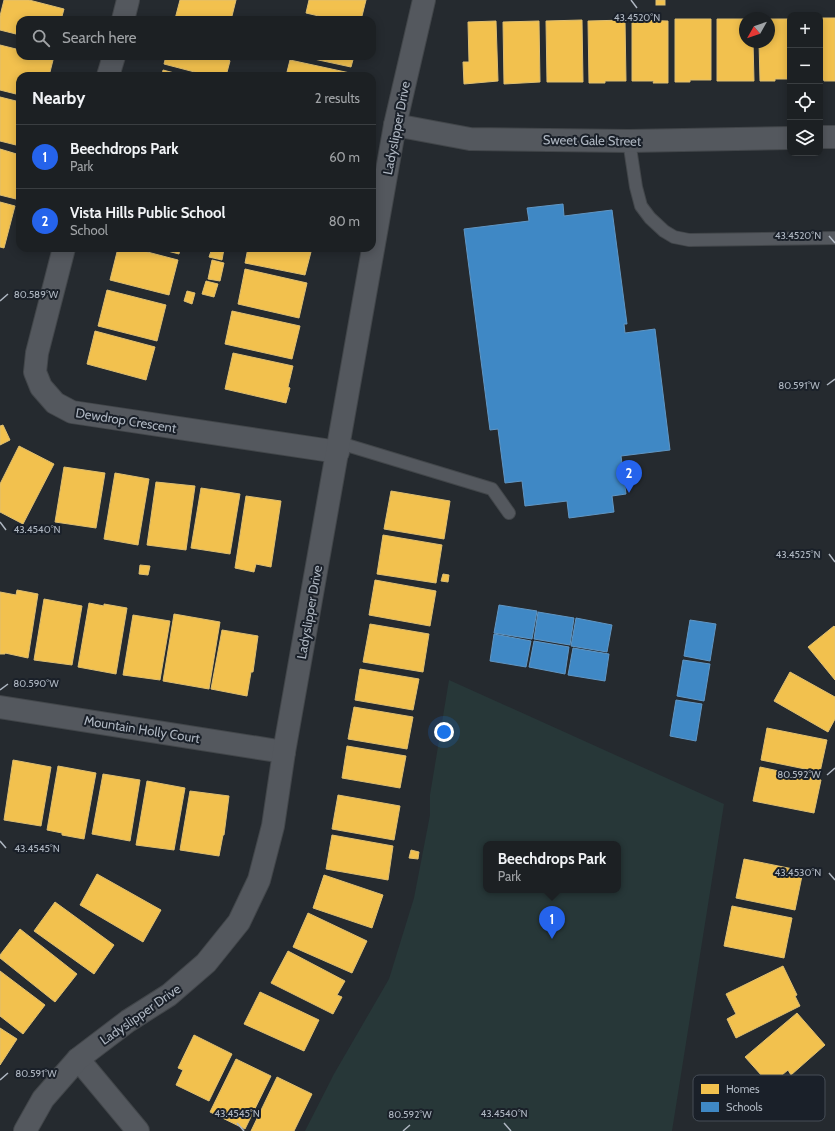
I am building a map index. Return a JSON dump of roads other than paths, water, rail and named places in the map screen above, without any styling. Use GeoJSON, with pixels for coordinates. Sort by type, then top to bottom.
{"type":"FeatureCollection","features":[{"type":"Feature","properties":{"kind":"street"},"geometry":{"type":"LineString","coordinates":[[124,16],[128,0]]}},
{"type":"Feature","properties":{"kind":"street","name":"Ladyslipper Drive"},"geometry":{"type":"LineString","coordinates":[[376,235],[395,125],[424,0]]}},
{"type":"Feature","properties":{"kind":"street"},"geometry":{"type":"LineString","coordinates":[[109,72],[113,60]]}},
{"type":"Feature","properties":{"kind":"street","name":"Sweet Gale Street"},"geometry":{"type":"LineString","coordinates":[[395,125],[470,139],[629,141],[787,138]]}},
{"type":"Feature","properties":{"kind":"street"},"geometry":{"type":"LineString","coordinates":[[823,137],[835,137]]}},
{"type":"Feature","properties":{"kind":"street","name":"Dewdrop Crescent"},"geometry":{"type":"LineString","coordinates":[[63,252],[37,353],[35,372],[41,387],[55,403],[72,412],[339,448]]}},
{"type":"Feature","properties":{"kind":"street","name":"Ladyslipper Drive"},"geometry":{"type":"LineString","coordinates":[[25,1131],[43,1099],[78,1059],[128,1021],[169,995],[206,963],[239,922],[259,880],[273,826],[284,752],[373,252]]}},
{"type":"Feature","properties":{"kind":"street","name":"Mountain Holly Court"},"geometry":{"type":"LineString","coordinates":[[0,707],[284,752]]}},
{"type":"Feature","properties":{"kind":"street"},"geometry":{"type":"LineString","coordinates":[[78,1059],[138,1131]]}},
{"type":"Feature","properties":{"kind":"lane"},"geometry":{"type":"LineString","coordinates":[[629,141],[636,187],[641,206],[650,218],[674,238],[689,240],[835,238]]}},
{"type":"Feature","properties":{"kind":"lane"},"geometry":{"type":"LineString","coordinates":[[339,448],[492,489],[509,513]]}},
{"type":"Feature","properties":{"kind":"place","name":"Vista Hills Public School"},"geometry":{"type":"Point","coordinates":[629,493]}},
{"type":"Feature","properties":{"kind":"place","name":"Beechdrops Park"},"geometry":{"type":"Point","coordinates":[552,939]}}]}
